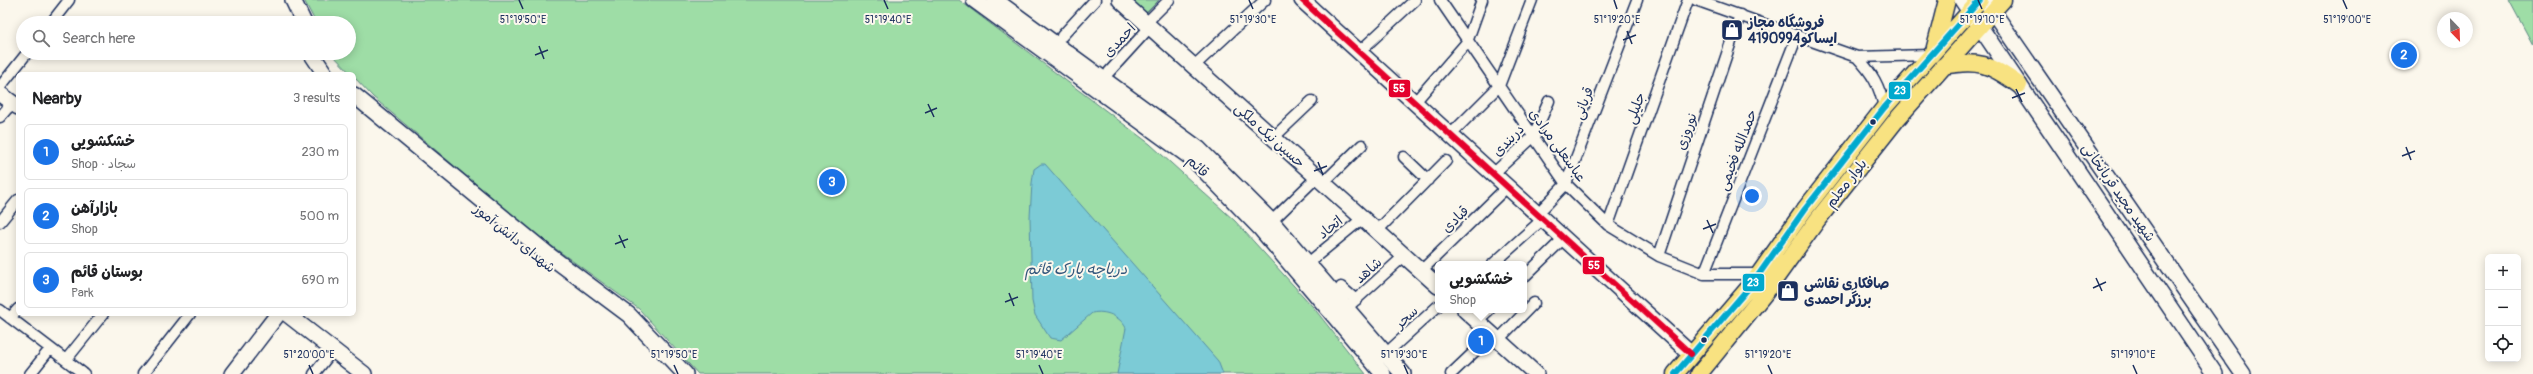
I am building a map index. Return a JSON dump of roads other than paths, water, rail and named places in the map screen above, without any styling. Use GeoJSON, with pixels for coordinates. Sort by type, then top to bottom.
{"type":"FeatureCollection","features":[{"type":"Feature","properties":{"kind":"main road"},"geometry":{"type":"LineString","coordinates":[[283,0],[291,16]]}},
{"type":"Feature","properties":{"kind":"main road"},"geometry":{"type":"LineString","coordinates":[[293,0],[301,16]]}},
{"type":"Feature","properties":{"kind":"main road","name":"قائم"},"geometry":{"type":"LineString","coordinates":[[974,0],[1194,160],[1260,228],[1383,374]]}},
{"type":"Feature","properties":{"kind":"main road","name":"قائم"},"geometry":{"type":"LineString","coordinates":[[995,0],[1199,149],[1271,221],[1403,374]]}},
{"type":"Feature","properties":{"kind":"main road","name":"حسین نیک ملکی"},"geometry":{"type":"LineString","coordinates":[[1120,0],[1435,283]]}},
{"type":"Feature","properties":{"kind":"main road"},"geometry":{"type":"LineString","coordinates":[[1302,0],[1507,187],[1543,213],[1564,238],[1691,354]]}},
{"type":"Feature","properties":{"kind":"main road"},"geometry":{"type":"LineString","coordinates":[[1932,53],[1947,0]]}},
{"type":"Feature","properties":{"kind":"main road","name":"بلوار معلم"},"geometry":{"type":"LineString","coordinates":[[1699,374],[1765,294],[1818,219],[1892,125],[1979,26],[1988,6],[2003,0]]}},
{"type":"Feature","properties":{"kind":"main road","name":"بلوار معلم"},"geometry":{"type":"LineString","coordinates":[[1675,374],[1758,274],[1805,209],[1884,108],[1932,53],[1971,4]]}},
{"type":"Feature","properties":{"kind":"main road","name":"شهید مجید قربانخانی"},"geometry":{"type":"LineString","coordinates":[[1971,4],[1979,26],[2215,374]]}},
{"type":"Feature","properties":{"kind":"main road","name":"شهید مجید قربانخانی"},"geometry":{"type":"LineString","coordinates":[[1988,6],[2176,274],[2243,374]]}},
{"type":"Feature","properties":{"kind":"main road"},"geometry":{"type":"LineString","coordinates":[[316,60],[324,72]]}},
{"type":"Feature","properties":{"kind":"main road"},"geometry":{"type":"LineString","coordinates":[[326,60],[334,72]]}},
{"type":"Feature","properties":{"kind":"main road"},"geometry":{"type":"LineString","coordinates":[[1943,66],[1962,62],[1988,65],[2019,85]]}},
{"type":"Feature","properties":{"kind":"main road"},"geometry":{"type":"LineString","coordinates":[[356,97],[544,251],[630,315],[684,374]]}},
{"type":"Feature","properties":{"kind":"main road","name":"شهدای دانش آموز"},"geometry":{"type":"LineString","coordinates":[[356,109],[544,262],[627,325],[672,374]]}},
{"type":"Feature","properties":{"kind":"main road"},"geometry":{"type":"LineString","coordinates":[[2131,251],[2138,252],[2146,246],[2150,238]]}},
{"type":"Feature","properties":{"kind":"main road"},"geometry":{"type":"LineString","coordinates":[[2144,270],[2163,256]]}},
{"type":"Feature","properties":{"kind":"main road"},"geometry":{"type":"LineString","coordinates":[[2155,287],[2158,278],[2165,273],[2176,274]]}},
{"type":"Feature","properties":{"kind":"main road"},"geometry":{"type":"LineString","coordinates":[[1468,313],[1536,374]]}},
{"type":"Feature","properties":{"kind":"main road"},"geometry":{"type":"LineString","coordinates":[[232,374],[276,316]]}},
{"type":"Feature","properties":{"kind":"main road"},"geometry":{"type":"LineString","coordinates":[[290,316],[364,374]]}},
{"type":"Feature","properties":{"kind":"street"},"geometry":{"type":"LineString","coordinates":[[56,16],[69,0]]}},
{"type":"Feature","properties":{"kind":"street"},"geometry":{"type":"LineString","coordinates":[[1062,36],[1095,0]]}},
{"type":"Feature","properties":{"kind":"street","name":"احمدی"},"geometry":{"type":"LineString","coordinates":[[1109,72],[1168,0]]}},
{"type":"Feature","properties":{"kind":"street"},"geometry":{"type":"LineString","coordinates":[[1194,66],[1265,0]]}},
{"type":"Feature","properties":{"kind":"street"},"geometry":{"type":"LineString","coordinates":[[1359,52],[1416,0]]}},
{"type":"Feature","properties":{"kind":"street","name":"عباسعلی مرادی"},"geometry":{"type":"LineString","coordinates":[[1440,0],[1467,42],[1566,184],[1608,225],[1658,256],[1704,274],[1758,274]]}},
{"type":"Feature","properties":{"kind":"street"},"geometry":{"type":"LineString","coordinates":[[1415,102],[1467,42],[1482,0]]}},
{"type":"Feature","properties":{"kind":"street"},"geometry":{"type":"LineString","coordinates":[[1450,135],[1499,86],[1532,0]]}},
{"type":"Feature","properties":{"kind":"street","name":"قربانی"},"geometry":{"type":"LineString","coordinates":[[1496,261],[1543,213],[1566,184],[1637,0]]}},
{"type":"Feature","properties":{"kind":"street","name":"جلیلی"},"geometry":{"type":"LineString","coordinates":[[1608,225],[1688,0]]}},
{"type":"Feature","properties":{"kind":"street"},"geometry":{"type":"LineString","coordinates":[[1696,0],[1857,57],[1932,53]]}},
{"type":"Feature","properties":{"kind":"street","name":"نوروزی"},"geometry":{"type":"LineString","coordinates":[[1658,256],[1740,16]]}},
{"type":"Feature","properties":{"kind":"street","name":"حمدالله فخیمی"},"geometry":{"type":"LineString","coordinates":[[1704,274],[1797,36]]}},
{"type":"Feature","properties":{"kind":"street"},"geometry":{"type":"LineString","coordinates":[[1857,57],[1874,75],[1881,92],[1884,108]]}},
{"type":"Feature","properties":{"kind":"street"},"geometry":{"type":"LineString","coordinates":[[0,87],[21,60]]}},
{"type":"Feature","properties":{"kind":"street"},"geometry":{"type":"LineString","coordinates":[[0,117],[10,101]]}},
{"type":"Feature","properties":{"kind":"street"},"geometry":{"type":"LineString","coordinates":[[1273,138],[1312,101]]}},
{"type":"Feature","properties":{"kind":"street","name":"دربندی"},"geometry":{"type":"LineString","coordinates":[[1493,174],[1533,137],[1549,101]]}},
{"type":"Feature","properties":{"kind":"street"},"geometry":{"type":"LineString","coordinates":[[1276,217],[1362,145]]}},
{"type":"Feature","properties":{"kind":"street"},"geometry":{"type":"LineString","coordinates":[[1404,157],[1428,180]]}},
{"type":"Feature","properties":{"kind":"street"},"geometry":{"type":"LineString","coordinates":[[1377,231],[1446,161]]}},
{"type":"Feature","properties":{"kind":"street","name":"قبادی"},"geometry":{"type":"LineString","coordinates":[[1421,271],[1507,187]]}},
{"type":"Feature","properties":{"kind":"street"},"geometry":{"type":"LineString","coordinates":[[0,222],[16,202]]}},
{"type":"Feature","properties":{"kind":"street","name":"اتحاد"},"geometry":{"type":"LineString","coordinates":[[1314,258],[1363,218]]}},
{"type":"Feature","properties":{"kind":"street"},"geometry":{"type":"LineString","coordinates":[[1527,274],[1564,238]]}},
{"type":"Feature","properties":{"kind":"street","name":"شاهد"},"geometry":{"type":"LineString","coordinates":[[1341,287],[1353,302],[1404,256]]}},
{"type":"Feature","properties":{"kind":"street"},"geometry":{"type":"LineString","coordinates":[[1527,310],[1534,304]]}},
{"type":"Feature","properties":{"kind":"street","name":"سحر"},"geometry":{"type":"LineString","coordinates":[[1392,348],[1435,309]]}},
{"type":"Feature","properties":{"kind":"street"},"geometry":{"type":"LineString","coordinates":[[16,310],[4,316],[84,374]]}},
{"type":"Feature","properties":{"kind":"street"},"geometry":{"type":"LineString","coordinates":[[1477,321],[1486,313]]}},
{"type":"Feature","properties":{"kind":"street"},"geometry":{"type":"LineString","coordinates":[[1451,374],[1523,313]]}},
{"type":"Feature","properties":{"kind":"street"},"geometry":{"type":"LineString","coordinates":[[66,360],[101,316]]}},
{"type":"Feature","properties":{"kind":"street"},"geometry":{"type":"LineString","coordinates":[[143,374],[188,316]]}},
{"type":"Feature","properties":{"kind":"street"},"geometry":{"type":"LineString","coordinates":[[30,374],[50,348]]}},
{"type":"Feature","properties":{"kind":"street"},"geometry":{"type":"LineString","coordinates":[[314,374],[333,350]]}},
{"type":"Feature","properties":{"kind":"water","name":"دریاچه پارک قائم"},"geometry":{"type":"Polygon","coordinates":[[[1041,164],[1045,164],[1218,361],[1223,374],[1117,374],[1126,328],[1120,320],[1107,313],[1092,313],[1061,340],[1050,338],[1035,315],[1032,301],[1030,217],[1032,183],[1034,169],[1041,164]]]}},
{"type":"Feature","properties":{"kind":"place","name":"فروشگاه مجاز ایساکو4190994"},"geometry":{"type":"Point","coordinates":[1732,30]}},
{"type":"Feature","properties":{"kind":"place","name":"بازارآهن"},"geometry":{"type":"Point","coordinates":[2404,55]}},
{"type":"Feature","properties":{"kind":"place","name":"بوستان قائم"},"geometry":{"type":"Point","coordinates":[832,182]}},
{"type":"Feature","properties":{"kind":"place","name":"صافکاری نقاشی برزگر احمدی"},"geometry":{"type":"Point","coordinates":[1788,291]}},
{"type":"Feature","properties":{"kind":"place","name":"خشکشویی"},"geometry":{"type":"Point","coordinates":[1481,341]}}]}
